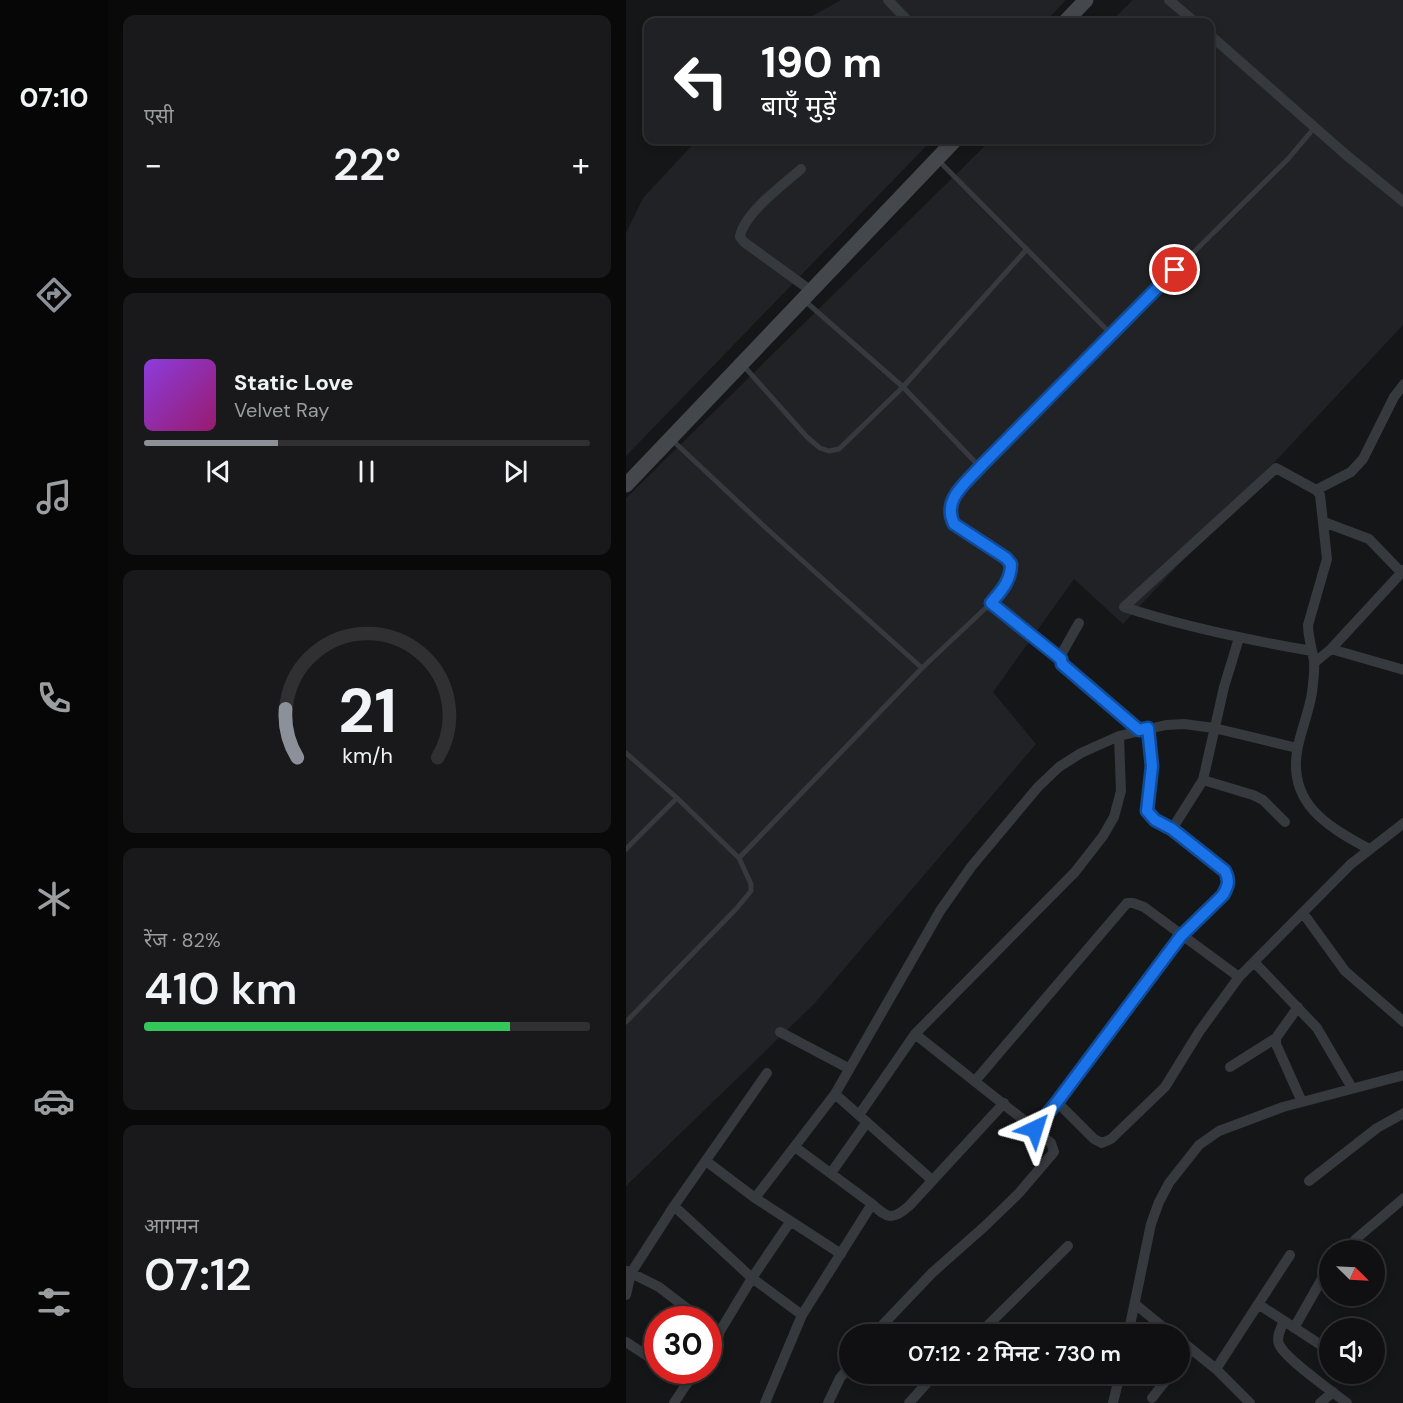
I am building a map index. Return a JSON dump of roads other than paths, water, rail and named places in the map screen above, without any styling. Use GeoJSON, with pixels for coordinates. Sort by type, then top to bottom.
{"type":"FeatureCollection","features":[{"type":"Feature","properties":{"kind":"street"},"geometry":{"type":"LineString","coordinates":[[1069,18],[1086,0]]}},
{"type":"Feature","properties":{"kind":"street"},"geometry":{"type":"LineString","coordinates":[[1169,0],[1190,18]]}},
{"type":"Feature","properties":{"kind":"street"},"geometry":{"type":"LineString","coordinates":[[889,1],[905,18]]}},
{"type":"Feature","properties":{"kind":"street"},"geometry":{"type":"LineString","coordinates":[[1214,39],[1403,202]]}},
{"type":"Feature","properties":{"kind":"street"},"geometry":{"type":"LineString","coordinates":[[626,485],[951,144]]}},
{"type":"Feature","properties":{"kind":"street"},"geometry":{"type":"LineString","coordinates":[[801,169],[751,215],[740,237],[806,294]]}},
{"type":"Feature","properties":{"kind":"street"},"geometry":{"type":"LineString","coordinates":[[1316,490],[1351,472],[1363,459],[1403,384]]}},
{"type":"Feature","properties":{"kind":"street"},"geometry":{"type":"LineString","coordinates":[[1312,651],[1240,638],[1161,619],[1124,606],[1276,468],[1316,490],[1320,495],[1327,560],[1308,625],[1314,663],[1311,695],[1297,748],[1297,781],[1305,799],[1326,823],[1369,849]]}},
{"type":"Feature","properties":{"kind":"street"},"geometry":{"type":"LineString","coordinates":[[1314,663],[1331,649],[1402,571],[1369,539],[1324,522]]}},
{"type":"Feature","properties":{"kind":"street"},"geometry":{"type":"LineString","coordinates":[[991,603],[1143,729],[1152,766],[1147,811],[1155,820],[1172,829],[1225,871],[1229,879],[1223,895],[1181,936],[1035,1129]]}},
{"type":"Feature","properties":{"kind":"street"},"geometry":{"type":"LineString","coordinates":[[1061,659],[1079,623]]}},
{"type":"Feature","properties":{"kind":"street"},"geometry":{"type":"LineString","coordinates":[[1172,829],[1203,780],[1214,728],[1240,638]]}},
{"type":"Feature","properties":{"kind":"street"},"geometry":{"type":"LineString","coordinates":[[1331,649],[1403,670]]}},
{"type":"Feature","properties":{"kind":"street"},"geometry":{"type":"LineString","coordinates":[[755,1198],[835,1094],[940,911],[971,867],[1038,787],[1059,767],[1081,753],[1118,736],[1143,729],[1184,724],[1214,728],[1297,748]]}},
{"type":"Feature","properties":{"kind":"street"},"geometry":{"type":"LineString","coordinates":[[831,1173],[915,1034],[1075,873],[1103,836],[1114,817],[1121,791],[1118,736]]}},
{"type":"Feature","properties":{"kind":"street"},"geometry":{"type":"LineString","coordinates":[[1203,780],[1253,795],[1262,800],[1285,822]]}},
{"type":"Feature","properties":{"kind":"street"},"geometry":{"type":"LineString","coordinates":[[1057,1102],[1094,1139],[1102,1143],[1111,1139],[1165,1087],[1199,1032],[1239,977],[1351,864],[1403,823]]}},
{"type":"Feature","properties":{"kind":"street"},"geometry":{"type":"LineString","coordinates":[[975,1081],[1127,903],[1144,908],[1239,977]]}},
{"type":"Feature","properties":{"kind":"street"},"geometry":{"type":"LineString","coordinates":[[1303,913],[1345,970],[1403,1022]]}},
{"type":"Feature","properties":{"kind":"street"},"geometry":{"type":"LineString","coordinates":[[1254,962],[1298,1007],[1325,1040],[1352,1088]]}},
{"type":"Feature","properties":{"kind":"street"},"geometry":{"type":"LineString","coordinates":[[1230,1067],[1276,1038],[1298,1007]]}},
{"type":"Feature","properties":{"kind":"street"},"geometry":{"type":"LineString","coordinates":[[780,1032],[848,1068]]}},
{"type":"Feature","properties":{"kind":"street"},"geometry":{"type":"LineString","coordinates":[[883,1324],[932,1273],[1019,1193],[1052,1156],[1054,1148],[1035,1129],[915,1034]]}},
{"type":"Feature","properties":{"kind":"street"},"geometry":{"type":"LineString","coordinates":[[1276,1038],[1277,1048],[1302,1102]]}},
{"type":"Feature","properties":{"kind":"street"},"geometry":{"type":"LineString","coordinates":[[626,1294],[629,1272],[767,1073]]}},
{"type":"Feature","properties":{"kind":"street"},"geometry":{"type":"LineString","coordinates":[[1130,1324],[1151,1224],[1158,1202],[1183,1164],[1199,1145],[1219,1131],[1302,1102],[1403,1075]]}},
{"type":"Feature","properties":{"kind":"street"},"geometry":{"type":"LineString","coordinates":[[835,1094],[932,1180]]}},
{"type":"Feature","properties":{"kind":"street"},"geometry":{"type":"LineString","coordinates":[[795,1147],[890,1217],[899,1215],[1004,1104]]}},
{"type":"Feature","properties":{"kind":"street"},"geometry":{"type":"LineString","coordinates":[[1309,1181],[1377,1128],[1403,1113]]}},
{"type":"Feature","properties":{"kind":"street"},"geometry":{"type":"LineString","coordinates":[[706,1161],[755,1198],[841,1254]]}},
{"type":"Feature","properties":{"kind":"street"},"geometry":{"type":"LineString","coordinates":[[1355,1240],[1403,1198]]}},
{"type":"Feature","properties":{"kind":"street"},"geometry":{"type":"LineString","coordinates":[[765,1403],[802,1315],[872,1204]]}},
{"type":"Feature","properties":{"kind":"street"},"geometry":{"type":"LineString","coordinates":[[674,1206],[752,1278],[802,1315]]}},
{"type":"Feature","properties":{"kind":"street"},"geometry":{"type":"LineString","coordinates":[[722,1330],[752,1278],[790,1222]]}},
{"type":"Feature","properties":{"kind":"street"},"geometry":{"type":"LineString","coordinates":[[988,1324],[1068,1246]]}},
{"type":"Feature","properties":{"kind":"street"},"geometry":{"type":"LineString","coordinates":[[1216,1369],[1290,1256]]}},
{"type":"Feature","properties":{"kind":"street"},"geometry":{"type":"LineString","coordinates":[[629,1272],[672,1296],[684,1306]]}},
{"type":"Feature","properties":{"kind":"street"},"geometry":{"type":"LineString","coordinates":[[1294,1328],[1319,1284]]}},
{"type":"Feature","properties":{"kind":"street"},"geometry":{"type":"LineString","coordinates":[[1135,1304],[1160,1324]]}},
{"type":"Feature","properties":{"kind":"street"},"geometry":{"type":"LineString","coordinates":[[1258,1304],[1319,1344]]}},
{"type":"Feature","properties":{"kind":"street"},"geometry":{"type":"LineString","coordinates":[[1284,1321],[1278,1338],[1280,1347],[1347,1403]]}},
{"type":"Feature","properties":{"kind":"street"},"geometry":{"type":"LineString","coordinates":[[626,1342],[644,1354]]}},
{"type":"Feature","properties":{"kind":"street"},"geometry":{"type":"LineString","coordinates":[[1191,1349],[1216,1369],[1250,1403]]}},
{"type":"Feature","properties":{"kind":"street"},"geometry":{"type":"LineString","coordinates":[[828,1403],[839,1380]]}},
{"type":"Feature","properties":{"kind":"street"},"geometry":{"type":"LineString","coordinates":[[674,1403],[687,1384]]}},
{"type":"Feature","properties":{"kind":"street"},"geometry":{"type":"LineString","coordinates":[[909,1403],[926,1384]]}},
{"type":"Feature","properties":{"kind":"street"},"geometry":{"type":"LineString","coordinates":[[1113,1403],[1118,1384]]}},
{"type":"Feature","properties":{"kind":"street"},"geometry":{"type":"LineString","coordinates":[[1152,1398],[1163,1384]]}},
{"type":"Feature","properties":{"kind":"street"},"geometry":{"type":"LineString","coordinates":[[1320,1403],[1332,1392]]}},
{"type":"Feature","properties":{"kind":"lane"},"geometry":{"type":"LineString","coordinates":[[739,858],[922,668],[1006,586],[1011,574],[1011,564],[1006,558],[954,524],[950,516],[950,504],[953,499],[980,467],[1111,334],[1288,159],[1315,127]]}},
{"type":"Feature","properties":{"kind":"lane"},"geometry":{"type":"LineString","coordinates":[[936,159],[1111,334]]}},
{"type":"Feature","properties":{"kind":"lane"},"geometry":{"type":"LineString","coordinates":[[742,363],[807,437],[820,448],[829,451],[839,449],[903,387],[1027,249]]}},
{"type":"Feature","properties":{"kind":"lane"},"geometry":{"type":"LineString","coordinates":[[806,294],[903,387],[980,467]]}},
{"type":"Feature","properties":{"kind":"lane"},"geometry":{"type":"LineString","coordinates":[[670,438],[922,668]]}},
{"type":"Feature","properties":{"kind":"lane"},"geometry":{"type":"LineString","coordinates":[[626,753],[739,858],[751,891],[626,1022]]}},
{"type":"Feature","properties":{"kind":"lane"},"geometry":{"type":"LineString","coordinates":[[626,849],[677,798]]}}]}
